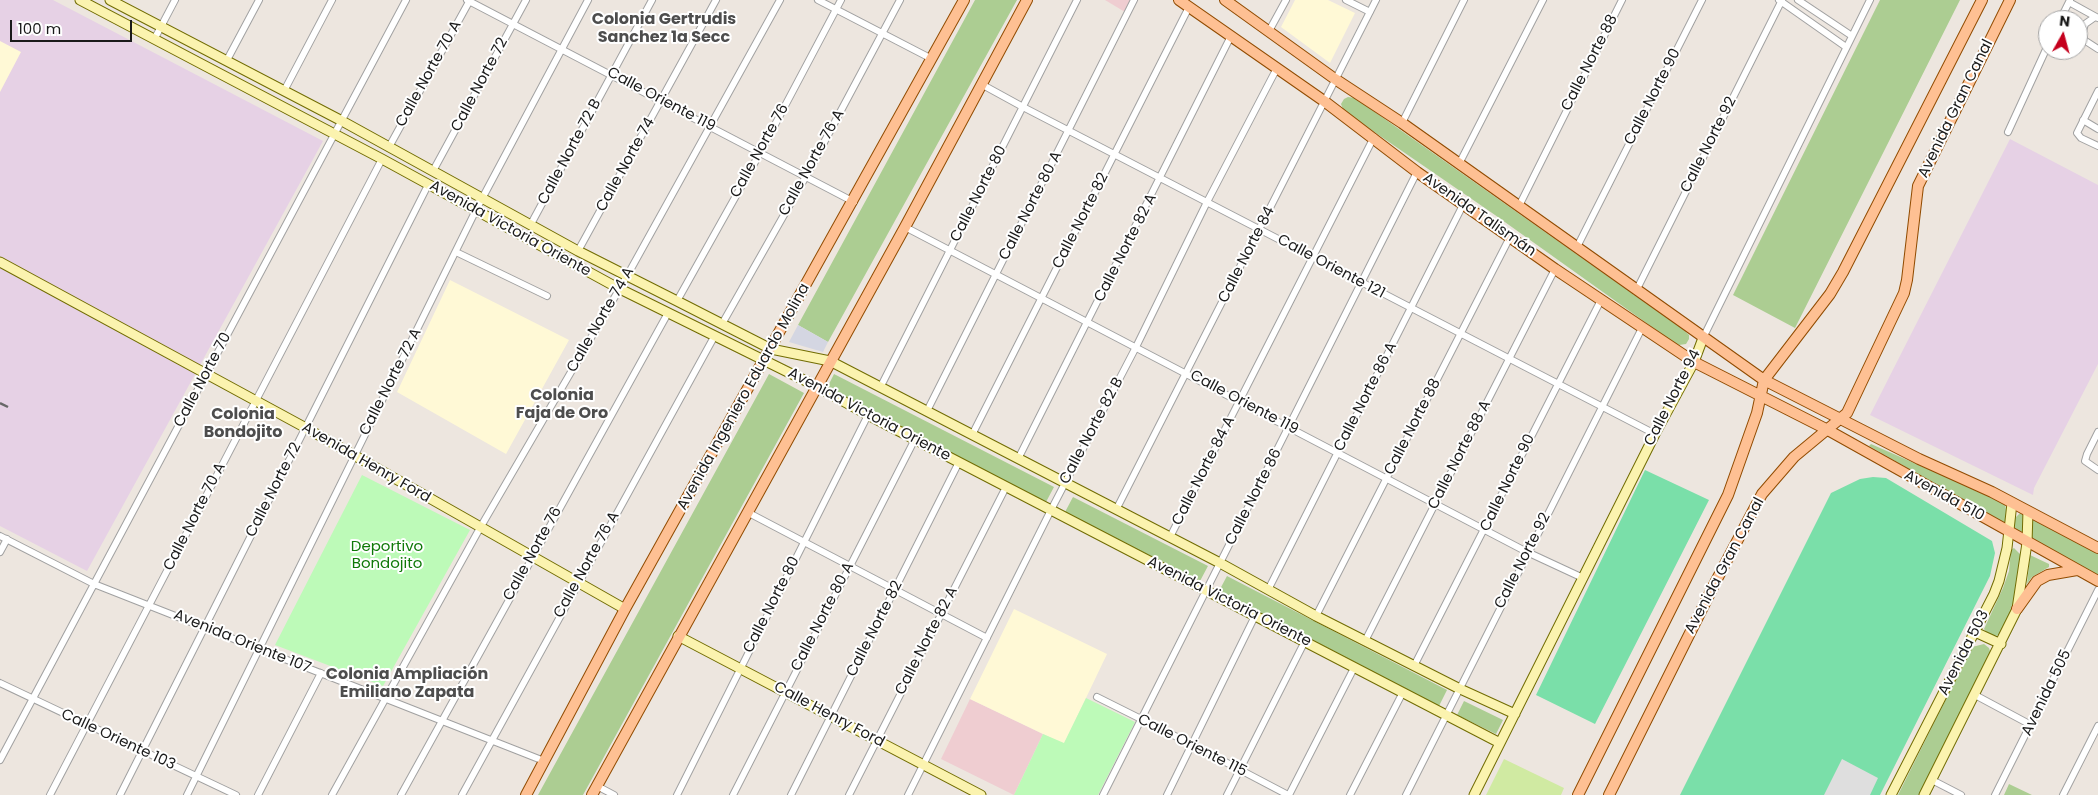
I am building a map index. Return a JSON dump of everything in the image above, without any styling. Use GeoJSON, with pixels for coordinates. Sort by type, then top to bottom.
{"type":"FeatureCollection","features":[{"type":"Feature","properties":{"kind":"main road","name":"Avenida Ingeniero Eduardo Molina"},"geometry":{"type":"LineString","coordinates":[[526,795],[625,609],[854,202],[964,0]]}},
{"type":"Feature","properties":{"kind":"main road"},"geometry":{"type":"LineString","coordinates":[[594,790],[905,226],[1027,0]]}},
{"type":"Feature","properties":{"kind":"main road","name":"Avenida Talismán"},"geometry":{"type":"LineString","coordinates":[[1180,0],[1324,100],[1417,172],[1600,300],[1694,362],[1791,411]]}},
{"type":"Feature","properties":{"kind":"main road","name":"Avenida Talismán"},"geometry":{"type":"LineString","coordinates":[[1225,0],[1335,79],[1402,123],[1578,247],[1703,338],[1764,380],[1797,398]]}},
{"type":"Feature","properties":{"kind":"main road","name":"Avenida Gran Canal"},"geometry":{"type":"LineString","coordinates":[[1578,795],[1728,495],[1761,396],[1764,380],[1830,294],[1843,272],[1982,0]]}},
{"type":"Feature","properties":{"kind":"main road","name":"Avenida Gran Canal"},"geometry":{"type":"LineString","coordinates":[[1609,795],[1750,514],[1776,476],[1794,457],[1847,413],[1904,293],[1918,186],[2010,0]]}},
{"type":"Feature","properties":{"kind":"main road","name":"Avenida 510"},"geometry":{"type":"LineString","coordinates":[[1797,398],[2012,502],[2098,548]]}},
{"type":"Feature","properties":{"kind":"main road","name":"Avenida 510"},"geometry":{"type":"LineString","coordinates":[[1791,411],[2098,581]]}},
{"type":"Feature","properties":{"kind":"main road"},"geometry":{"type":"LineString","coordinates":[[2017,609],[2037,582],[2054,573],[2078,570]]}},
{"type":"Feature","properties":{"kind":"street","name":"Avenida Victoria Oriente"},"geometry":{"type":"LineString","coordinates":[[80,0],[382,159],[618,288],[816,386],[868,415],[1500,743]]}},
{"type":"Feature","properties":{"kind":"street","name":"Avenida Victoria Oriente"},"geometry":{"type":"LineString","coordinates":[[110,0],[342,121],[627,276],[771,348],[830,361],[1220,563],[1316,616],[1458,688],[1515,714]]}},
{"type":"Feature","properties":{"kind":"street"},"geometry":{"type":"LineString","coordinates":[[155,38],[175,0]]}},
{"type":"Feature","properties":{"kind":"street"},"geometry":{"type":"LineString","coordinates":[[226,60],[259,0]]}},
{"type":"Feature","properties":{"kind":"street"},"geometry":{"type":"LineString","coordinates":[[284,92],[332,0]]}},
{"type":"Feature","properties":{"kind":"street","name":"Calle Norte 70"},"geometry":{"type":"LineString","coordinates":[[0,760],[406,0]]}},
{"type":"Feature","properties":{"kind":"street","name":"Calle Oriente 119"},"geometry":{"type":"LineString","coordinates":[[469,0],[612,74],[805,178],[854,202]]}},
{"type":"Feature","properties":{"kind":"street","name":"Calle Norte 70 A"},"geometry":{"type":"LineString","coordinates":[[389,147],[469,0]]}},
{"type":"Feature","properties":{"kind":"street","name":"Calle Norte 72"},"geometry":{"type":"LineString","coordinates":[[434,171],[526,0]]}},
{"type":"Feature","properties":{"kind":"street","name":"Calle Norte 72 A"},"geometry":{"type":"LineString","coordinates":[[187,795],[476,210],[588,0]]}},
{"type":"Feature","properties":{"kind":"street","name":"Calle Norte 72 B"},"geometry":{"type":"LineString","coordinates":[[532,224],[652,0]]}},
{"type":"Feature","properties":{"kind":"street","name":"Calle Norte 74"},"geometry":{"type":"LineString","coordinates":[[578,251],[716,0]]}},
{"type":"Feature","properties":{"kind":"street","name":"Calle Norte 74 A"},"geometry":{"type":"LineString","coordinates":[[332,795],[480,528],[516,469],[618,288],[627,276],[780,0]]}},
{"type":"Feature","properties":{"kind":"street"},"geometry":{"type":"LineString","coordinates":[[818,0],[932,58]]}},
{"type":"Feature","properties":{"kind":"street","name":"Calle Norte 76"},"geometry":{"type":"LineString","coordinates":[[677,301],[760,153],[841,0]]}},
{"type":"Feature","properties":{"kind":"street","name":"Calle Norte 76 A"},"geometry":{"type":"LineString","coordinates":[[722,324],[805,178],[900,0]]}},
{"type":"Feature","properties":{"kind":"street","name":"Calle Norte 80"},"geometry":{"type":"LineString","coordinates":[[880,388],[1077,0]]}},
{"type":"Feature","properties":{"kind":"street","name":"Calle Norte 80 A"},"geometry":{"type":"LineString","coordinates":[[927,411],[1070,131],[1134,0]]}},
{"type":"Feature","properties":{"kind":"street"},"geometry":{"type":"LineString","coordinates":[[1269,31],[1286,0]]}},
{"type":"Feature","properties":{"kind":"street"},"geometry":{"type":"LineString","coordinates":[[1346,0],[1370,12]]}},
{"type":"Feature","properties":{"kind":"street","name":"Calle Norte 84"},"geometry":{"type":"LineString","coordinates":[[1116,510],[1376,0]]}},
{"type":"Feature","properties":{"kind":"street"},"geometry":{"type":"LineString","coordinates":[[1402,123],[1464,0]]}},
{"type":"Feature","properties":{"kind":"street"},"geometry":{"type":"LineString","coordinates":[[1459,164],[1543,0]]}},
{"type":"Feature","properties":{"kind":"street","name":"Calle Norte 88"},"geometry":{"type":"LineString","coordinates":[[1519,206],[1622,0]]}},
{"type":"Feature","properties":{"kind":"street","name":"Calle Norte 90"},"geometry":{"type":"LineString","coordinates":[[1578,247],[1702,0]]}},
{"type":"Feature","properties":{"kind":"street"},"geometry":{"type":"LineString","coordinates":[[1781,0],[1846,47]]}},
{"type":"Feature","properties":{"kind":"street","name":"Calle Norte 92"},"geometry":{"type":"LineString","coordinates":[[1637,289],[1781,0]]}},
{"type":"Feature","properties":{"kind":"street"},"geometry":{"type":"LineString","coordinates":[[1798,0],[1852,36]]}},
{"type":"Feature","properties":{"kind":"street","name":"Calle Norte 94"},"geometry":{"type":"LineString","coordinates":[[1474,795],[1655,434],[1694,362],[1703,338],[1870,0]]}},
{"type":"Feature","properties":{"kind":"street"},"geometry":{"type":"LineString","coordinates":[[2069,1],[2096,17]]}},
{"type":"Feature","properties":{"kind":"street","name":"Calle Norte 82"},"geometry":{"type":"LineString","coordinates":[[972,435],[1189,6]]}},
{"type":"Feature","properties":{"kind":"street","name":"Calle Norte 82 A"},"geometry":{"type":"LineString","coordinates":[[1018,459],[1231,36]]}},
{"type":"Feature","properties":{"kind":"street"},"geometry":{"type":"LineString","coordinates":[[2008,132],[2041,60]]}},
{"type":"Feature","properties":{"kind":"street","name":"Calle Norte 82 B"},"geometry":{"type":"LineString","coordinates":[[908,795],[1051,510],[1136,347],[1207,202],[1277,68]]}},
{"type":"Feature","properties":{"kind":"street","name":"Calle Oriente 121"},"geometry":{"type":"LineString","coordinates":[[981,84],[1655,434]]}},
{"type":"Feature","properties":{"kind":"street"},"geometry":{"type":"LineString","coordinates":[[2098,91],[2083,120],[2078,135],[2098,146]]}},
{"type":"Feature","properties":{"kind":"street"},"geometry":{"type":"LineString","coordinates":[[2083,120],[2098,129]]}},
{"type":"Feature","properties":{"kind":"street","name":"Calle Norte 84 A"},"geometry":{"type":"LineString","coordinates":[[1170,537],[1374,137]]}},
{"type":"Feature","properties":{"kind":"street","name":"Calle Norte 70 A"},"geometry":{"type":"LineString","coordinates":[[50,795],[88,726],[382,159]]}},
{"type":"Feature","properties":{"kind":"street","name":"Calle Norte 86"},"geometry":{"type":"LineString","coordinates":[[1104,795],[1417,172]]}},
{"type":"Feature","properties":{"kind":"street","name":"Calle Norte 72"},"geometry":{"type":"LineString","coordinates":[[120,795],[428,184]]}},
{"type":"Feature","properties":{"kind":"street","name":"Calle Norte 86 A"},"geometry":{"type":"LineString","coordinates":[[1268,590],[1464,204]]}},
{"type":"Feature","properties":{"kind":"street","name":"Calle Oriente 119"},"geometry":{"type":"LineString","coordinates":[[905,226],[1527,552],[1583,578]]}},
{"type":"Feature","properties":{"kind":"street","name":"Calle Norte 88"},"geometry":{"type":"LineString","coordinates":[[1316,616],[1510,237]]}},
{"type":"Feature","properties":{"kind":"street"},"geometry":{"type":"LineString","coordinates":[[456,252],[547,296]]}},
{"type":"Feature","properties":{"kind":"street","name":"Avenida Henry Ford"},"geometry":{"type":"LineString","coordinates":[[0,262],[256,400],[625,609]]}},
{"type":"Feature","properties":{"kind":"street","name":"Calle Norte 88 A"},"geometry":{"type":"LineString","coordinates":[[1365,641],[1555,269]]}},
{"type":"Feature","properties":{"kind":"street","name":"Calle Norte 90"},"geometry":{"type":"LineString","coordinates":[[1414,666],[1600,300]]}},
{"type":"Feature","properties":{"kind":"street","name":"Calle Norte 76"},"geometry":{"type":"LineString","coordinates":[[401,795],[668,313]]}},
{"type":"Feature","properties":{"kind":"street","name":"Calle Norte 92"},"geometry":{"type":"LineString","coordinates":[[1406,795],[1447,716],[1458,688],[1642,328]]}},
{"type":"Feature","properties":{"kind":"street","name":"Calle Norte 76 A"},"geometry":{"type":"LineString","coordinates":[[462,795],[714,337]]}},
{"type":"Feature","properties":{"kind":"street","name":"Calle Norte 80"},"geometry":{"type":"LineString","coordinates":[[677,795],[868,415]]}},
{"type":"Feature","properties":{"kind":"street"},"geometry":{"type":"LineString","coordinates":[[2098,432],[2085,461],[2098,470]]}},
{"type":"Feature","properties":{"kind":"street","name":"Calle Norte 80 A"},"geometry":{"type":"LineString","coordinates":[[733,795],[915,439]]}},
{"type":"Feature","properties":{"kind":"street","name":"Calle Norte 82"},"geometry":{"type":"LineString","coordinates":[[791,795],[959,462]]}},
{"type":"Feature","properties":{"kind":"street","name":"Calle Norte 82 A"},"geometry":{"type":"LineString","coordinates":[[849,795],[1006,487]]}},
{"type":"Feature","properties":{"kind":"street","name":"Avenida 503"},"geometry":{"type":"LineString","coordinates":[[1891,795],[2000,581],[2009,532],[2012,502]]}},
{"type":"Feature","properties":{"kind":"street","name":"Avenida 503"},"geometry":{"type":"LineString","coordinates":[[1924,795],[2017,609],[2028,543],[2028,511]]}},
{"type":"Feature","properties":{"kind":"street"},"geometry":{"type":"LineString","coordinates":[[747,512],[988,638]]}},
{"type":"Feature","properties":{"kind":"street"},"geometry":{"type":"LineString","coordinates":[[0,552],[3,538]]}},
{"type":"Feature","properties":{"kind":"street","name":"Avenida Oriente 107"},"geometry":{"type":"LineString","coordinates":[[3,538],[94,584],[544,761]]}},
{"type":"Feature","properties":{"kind":"street","name":"Avenida 505"},"geometry":{"type":"LineString","coordinates":[[1995,795],[2032,725],[2098,590]]}},
{"type":"Feature","properties":{"kind":"street"},"geometry":{"type":"LineString","coordinates":[[1167,795],[1255,616]]}},
{"type":"Feature","properties":{"kind":"street"},"geometry":{"type":"LineString","coordinates":[[1975,632],[2001,644]]}},
{"type":"Feature","properties":{"kind":"street","name":"Calle Henry Ford"},"geometry":{"type":"LineString","coordinates":[[678,636],[978,794]]}},
{"type":"Feature","properties":{"kind":"street"},"geometry":{"type":"LineString","coordinates":[[1227,795],[1305,641]]}},
{"type":"Feature","properties":{"kind":"street"},"geometry":{"type":"LineString","coordinates":[[1288,795],[1354,668]]}},
{"type":"Feature","properties":{"kind":"street"},"geometry":{"type":"LineString","coordinates":[[258,795],[321,673]]}},
{"type":"Feature","properties":{"kind":"street","name":"Calle Oriente 103"},"geometry":{"type":"LineString","coordinates":[[0,683],[236,795]]}},
{"type":"Feature","properties":{"kind":"street"},"geometry":{"type":"LineString","coordinates":[[1350,795],[1402,692]]}},
{"type":"Feature","properties":{"kind":"street"},"geometry":{"type":"LineString","coordinates":[[1975,695],[2032,725]]}},
{"type":"Feature","properties":{"kind":"street","name":"Calle Oriente 115"},"geometry":{"type":"LineString","coordinates":[[1097,698],[1193,745],[1288,795]]}},
{"type":"Feature","properties":{"kind":"street"},"geometry":{"type":"LineString","coordinates":[[2063,795],[2098,726]]}},
{"type":"Feature","properties":{"kind":"street"},"geometry":{"type":"LineString","coordinates":[[1932,780],[1961,795]]}},
{"type":"Feature","properties":{"kind":"street"},"geometry":{"type":"LineString","coordinates":[[594,790],[614,795]]}},
{"type":"Feature","properties":{"kind":"shaded area"},"geometry":{"type":"Polygon","coordinates":[[[0,0],[53,0],[323,141],[87,571],[0,526],[0,0]]]}},
{"type":"Feature","properties":{"kind":"shaded area"},"geometry":{"type":"Polygon","coordinates":[[[1105,0],[1131,0],[1125,12],[1105,0]]]}},
{"type":"Feature","properties":{"kind":"shaded area"},"geometry":{"type":"Polygon","coordinates":[[[1295,0],[1328,0],[1355,13],[1330,63],[1281,27],[1295,0]]]}},
{"type":"Feature","properties":{"kind":"shaded area"},"geometry":{"type":"Polygon","coordinates":[[[0,41],[21,52],[0,92],[0,41]]]}},
{"type":"Feature","properties":{"kind":"shaded area"},"geometry":{"type":"Polygon","coordinates":[[[2010,139],[2098,185],[2098,364],[2034,488],[2033,495],[1870,415],[2010,139]]]}},
{"type":"Feature","properties":{"kind":"shaded area"},"geometry":{"type":"Polygon","coordinates":[[[450,280],[569,340],[506,454],[397,392],[450,280]]]}},
{"type":"Feature","properties":{"kind":"shaded area"},"geometry":{"type":"Polygon","coordinates":[[[798,325],[828,342],[823,352],[789,342],[798,325]]]}},
{"type":"Feature","properties":{"kind":"shaded area"},"geometry":{"type":"Polygon","coordinates":[[[1014,609],[1107,654],[1064,744],[970,699],[1014,609]]]}},
{"type":"Feature","properties":{"kind":"shaded area"},"geometry":{"type":"Polygon","coordinates":[[[970,699],[1043,734],[1014,795],[941,759],[970,699]]]}},
{"type":"Feature","properties":{"kind":"shaded area"},"geometry":{"type":"Polygon","coordinates":[[[1842,759],[1878,778],[1870,795],[1824,795],[1842,759]]]}},
{"type":"Feature","properties":{"kind":"green space"},"geometry":{"type":"Polygon","coordinates":[[[975,0],[1017,0],[828,342],[798,325],[975,0]]]}},
{"type":"Feature","properties":{"kind":"green space"},"geometry":{"type":"Polygon","coordinates":[[[1880,0],[1960,0],[1795,328],[1733,295],[1880,0]]]}},
{"type":"Feature","properties":{"kind":"green space"},"geometry":{"type":"Polygon","coordinates":[[[1348,97],[1355,98],[1684,330],[1689,335],[1686,344],[1679,345],[1673,342],[1495,215],[1354,118],[1343,109],[1341,104],[1348,97]]]}},
{"type":"Feature","properties":{"kind":"green space"},"geometry":{"type":"Polygon","coordinates":[[[769,374],[804,393],[583,795],[538,795],[769,374]]]}},
{"type":"Feature","properties":{"kind":"green space"},"geometry":{"type":"Polygon","coordinates":[[[834,374],[1054,487],[1046,502],[826,390],[834,374]]]}},
{"type":"Feature","properties":{"kind":"green space"},"geometry":{"type":"Polygon","coordinates":[[[1871,444],[2005,503],[2005,524],[1869,446],[1871,444]]]}},
{"type":"Feature","properties":{"kind":"green space"},"geometry":{"type":"Polygon","coordinates":[[[1645,470],[1709,500],[1595,724],[1536,695],[1645,470]]]}},
{"type":"Feature","properties":{"kind":"green space","name":"Deportivo Bondojito"},"geometry":{"type":"Polygon","coordinates":[[[362,475],[470,530],[383,686],[275,645],[362,475]]]}},
{"type":"Feature","properties":{"kind":"green space"},"geometry":{"type":"Polygon","coordinates":[[[1886,478],[1992,541],[1995,553],[1990,576],[1880,795],[1680,795],[1831,493],[1860,479],[1886,478]]]}},
{"type":"Feature","properties":{"kind":"green space"},"geometry":{"type":"Polygon","coordinates":[[[1073,497],[1208,566],[1200,581],[1065,512],[1073,497]]]}},
{"type":"Feature","properties":{"kind":"green space"},"geometry":{"type":"Polygon","coordinates":[[[2020,513],[2023,514],[2022,535],[2015,532],[2013,528],[2015,518],[2020,513]]]}},
{"type":"Feature","properties":{"kind":"green space"},"geometry":{"type":"Polygon","coordinates":[[[2033,518],[2098,554],[2098,576],[2031,541],[2033,518]]]}},
{"type":"Feature","properties":{"kind":"green space"},"geometry":{"type":"Polygon","coordinates":[[[2014,548],[2020,554],[2021,563],[2014,606],[2002,633],[1996,636],[1987,633],[1984,629],[2003,588],[2009,571],[2011,550],[2014,548]]]}},
{"type":"Feature","properties":{"kind":"green space"},"geometry":{"type":"Polygon","coordinates":[[[2030,555],[2049,564],[2049,567],[2032,577],[2027,584],[2030,555]]]}},
{"type":"Feature","properties":{"kind":"green space"},"geometry":{"type":"Polygon","coordinates":[[[1227,576],[1447,690],[1439,706],[1219,591],[1227,576]]]}},
{"type":"Feature","properties":{"kind":"green space"},"geometry":{"type":"Polygon","coordinates":[[[1984,644],[1989,648],[1991,654],[1920,795],[1898,795],[1972,647],[1984,644]]]}},
{"type":"Feature","properties":{"kind":"green space"},"geometry":{"type":"Polygon","coordinates":[[[1086,698],[1135,722],[1098,795],[1014,795],[1043,734],[1064,743],[1086,698]]]}},
{"type":"Feature","properties":{"kind":"green space"},"geometry":{"type":"Polygon","coordinates":[[[1464,701],[1503,720],[1496,734],[1457,715],[1464,701]]]}},
{"type":"Feature","properties":{"kind":"green space"},"geometry":{"type":"Polygon","coordinates":[[[1504,759],[1564,788],[1561,795],[1486,795],[1504,759]]]}},
{"type":"Feature","properties":{"kind":"green space"},"geometry":{"type":"Polygon","coordinates":[[[2009,784],[2032,795],[2004,795],[2009,784]]]}},
{"type":"Feature","properties":{"kind":"railway"},"geometry":{"type":"LineString","coordinates":[[0,403],[8,407]]}},
{"type":"Feature","properties":{"kind":"district","name":"Colonia Gertrudis Sanchez 1a Secc"},"geometry":{"type":"Point","coordinates":[664,29]}},
{"type":"Feature","properties":{"kind":"district","name":"Colonia Faja de Oro"},"geometry":{"type":"Point","coordinates":[562,405]}},
{"type":"Feature","properties":{"kind":"district","name":"Colonia Bondojito"},"geometry":{"type":"Point","coordinates":[243,424]}},
{"type":"Feature","properties":{"kind":"district","name":"Colonia Ampliación Emiliano Zapata"},"geometry":{"type":"Point","coordinates":[407,684]}}]}
